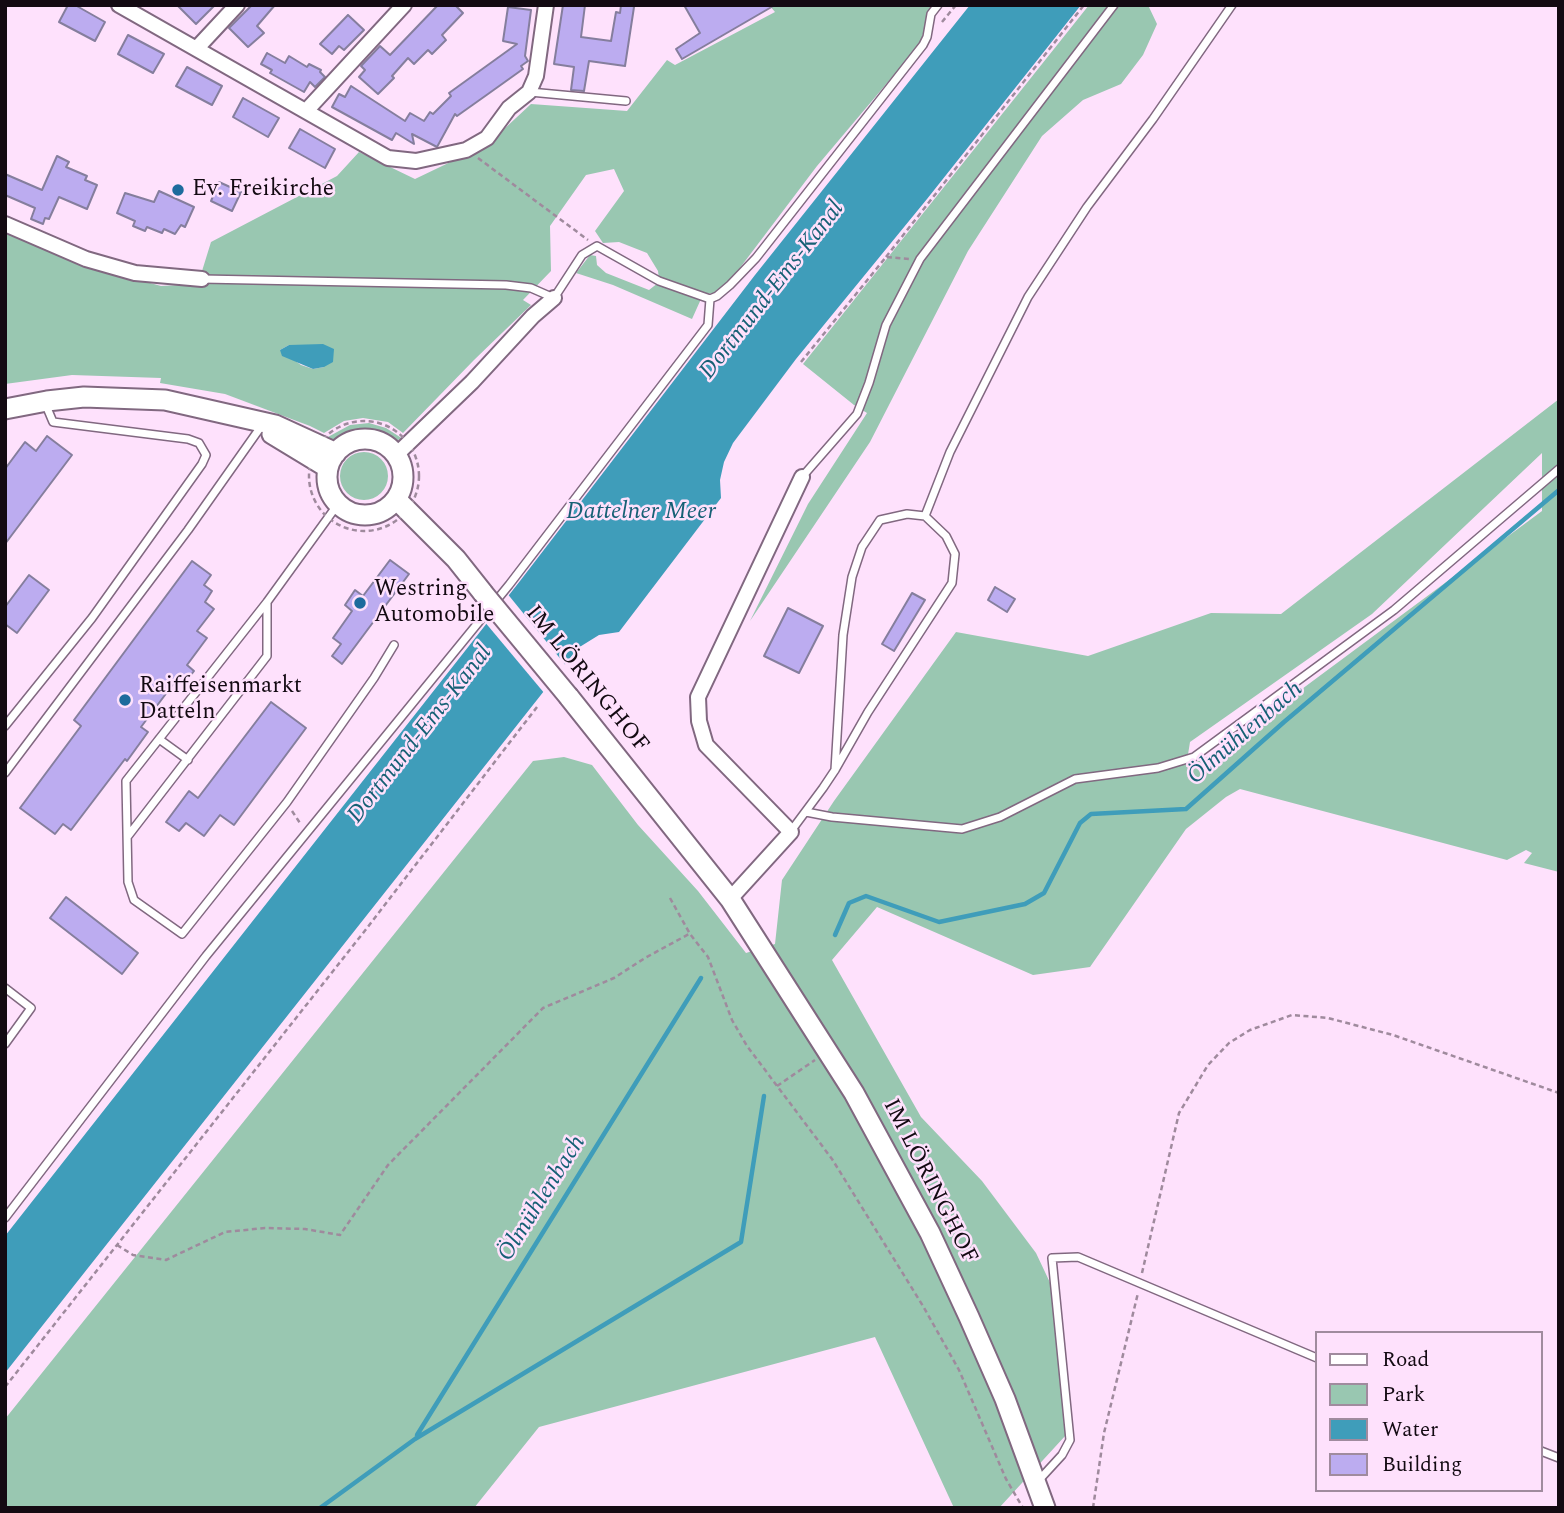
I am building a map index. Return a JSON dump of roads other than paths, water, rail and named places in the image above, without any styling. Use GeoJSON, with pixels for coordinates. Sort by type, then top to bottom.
{"type":"FeatureCollection","features":[{"type":"Feature","properties":{"kind":"street"},"geometry":{"type":"LineString","coordinates":[[119,5],[388,158],[416,162],[466,150],[487,138],[509,108],[529,92],[536,76],[546,5]]}},
{"type":"Feature","properties":{"kind":"street"},"geometry":{"type":"LineString","coordinates":[[197,48],[236,5]]}},
{"type":"Feature","properties":{"kind":"street"},"geometry":{"type":"LineString","coordinates":[[306,111],[404,5]]}},
{"type":"Feature","properties":{"kind":"street"},"geometry":{"type":"LineString","coordinates":[[5,224],[86,259],[135,272],[202,279]]}},
{"type":"Feature","properties":{"kind":"street"},"geometry":{"type":"LineString","coordinates":[[5,409],[44,401],[124,397],[164,400],[275,425],[323,456],[333,511],[375,514],[402,504],[403,450],[472,382],[533,316],[554,298]]}},
{"type":"Feature","properties":{"kind":"street"},"geometry":{"type":"LineString","coordinates":[[231,414],[323,456]]}},
{"type":"Feature","properties":{"kind":"street"},"geometry":{"type":"LineString","coordinates":[[323,456],[360,440],[374,440],[403,450]]}},
{"type":"Feature","properties":{"kind":"street"},"geometry":{"type":"LineString","coordinates":[[730,899],[790,832],[706,745],[699,721],[698,696],[802,477]]}},
{"type":"Feature","properties":{"kind":"street","name":"IM LÖRINGHOF"},"geometry":{"type":"LineString","coordinates":[[402,504],[456,559],[730,899],[828,1051],[893,1161],[930,1233],[1005,1399],[1045,1508]]}},
{"type":"Feature","properties":{"kind":"lane"},"geometry":{"type":"LineString","coordinates":[[202,279],[506,285],[531,288],[554,298],[582,255],[597,246],[659,281],[710,299],[730,285],[756,258],[923,46],[931,14],[938,5]]}},
{"type":"Feature","properties":{"kind":"lane"},"geometry":{"type":"LineString","coordinates":[[802,477],[857,414],[886,325],[920,259],[1114,5]]}},
{"type":"Feature","properties":{"kind":"lane"},"geometry":{"type":"LineString","coordinates":[[925,516],[950,453],[1028,297],[1087,207],[1153,119],[1232,5]]}},
{"type":"Feature","properties":{"kind":"lane"},"geometry":{"type":"LineString","coordinates":[[529,92],[626,101]]}},
{"type":"Feature","properties":{"kind":"lane"},"geometry":{"type":"LineString","coordinates":[[5,1218],[206,956],[509,585],[708,325],[710,299]]}},
{"type":"Feature","properties":{"kind":"lane"},"geometry":{"type":"LineString","coordinates":[[5,726],[92,618],[206,455],[199,443],[188,439],[53,422],[44,401]]}},
{"type":"Feature","properties":{"kind":"lane"},"geometry":{"type":"LineString","coordinates":[[5,773],[188,530],[260,428]]}},
{"type":"Feature","properties":{"kind":"lane"},"geometry":{"type":"LineString","coordinates":[[806,812],[832,817],[961,829],[1000,817],[1076,779],[1158,768],[1195,757],[1394,610],[1559,469]]}},
{"type":"Feature","properties":{"kind":"lane"},"geometry":{"type":"LineString","coordinates":[[333,511],[267,601],[126,781],[128,882],[134,900],[182,934],[287,802],[394,645]]}},
{"type":"Feature","properties":{"kind":"lane"},"geometry":{"type":"LineString","coordinates":[[790,832],[835,770],[868,712],[952,583],[956,554],[946,536],[925,516],[907,514],[880,520],[862,547],[852,577],[843,635],[835,770]]}},
{"type":"Feature","properties":{"kind":"lane"},"geometry":{"type":"LineString","coordinates":[[128,836],[267,656],[267,601]]}},
{"type":"Feature","properties":{"kind":"lane"},"geometry":{"type":"LineString","coordinates":[[159,739],[188,760]]}},
{"type":"Feature","properties":{"kind":"lane"},"geometry":{"type":"LineString","coordinates":[[5,989],[31,1008],[5,1044]]}},
{"type":"Feature","properties":{"kind":"lane"},"geometry":{"type":"LineString","coordinates":[[1036,1483],[1062,1455],[1070,1440],[1052,1258],[1078,1257],[1316,1358]]}},
{"type":"Feature","properties":{"kind":"water","name":"Dattelner Meer"},"geometry":{"type":"Polygon","coordinates":[[[970,5],[1081,5],[796,359],[733,443],[724,462],[720,480],[721,498],[619,632],[599,635],[578,648],[5,1373],[5,1236],[520,581],[755,275],[970,5]]]}},
{"type":"Feature","properties":{"kind":"water"},"geometry":{"type":"Polygon","coordinates":[[[323,344],[334,349],[333,362],[313,369],[282,356],[280,350],[289,345],[323,344]]]}},
{"type":"Feature","properties":{"kind":"waterway","name":"Ölmühlenbach"},"geometry":{"type":"LineString","coordinates":[[835,935],[849,903],[866,896],[939,922],[1025,904],[1044,893],[1080,823],[1091,814],[1186,809],[1284,722],[1559,490]]}},
{"type":"Feature","properties":{"kind":"waterway","name":"Ölmühlenbach"},"geometry":{"type":"LineString","coordinates":[[417,1435],[701,978]]}},
{"type":"Feature","properties":{"kind":"waterway","name":"Ölmühlenbach"},"geometry":{"type":"LineString","coordinates":[[320,1508],[415,1439],[741,1242],[764,1096]]}},
{"type":"Feature","properties":{"kind":"place","name":"Ev. Freikirche"},"geometry":{"type":"Point","coordinates":[178,190]}},
{"type":"Feature","properties":{"kind":"place","name":"Westring Automobile"},"geometry":{"type":"Point","coordinates":[360,603]}},
{"type":"Feature","properties":{"kind":"place","name":"Raiffeisenmarkt Datteln"},"geometry":{"type":"Point","coordinates":[125,700]}},
{"type":"Feature","properties":{"kind":"water label","name":"Dortmund-Ems-Kanal"},"geometry":{"type":"Point","coordinates":[773,291]}},
{"type":"Feature","properties":{"kind":"water label","name":"Dortmund-Ems-Kanal"},"geometry":{"type":"Point","coordinates":[421,735]}}]}
